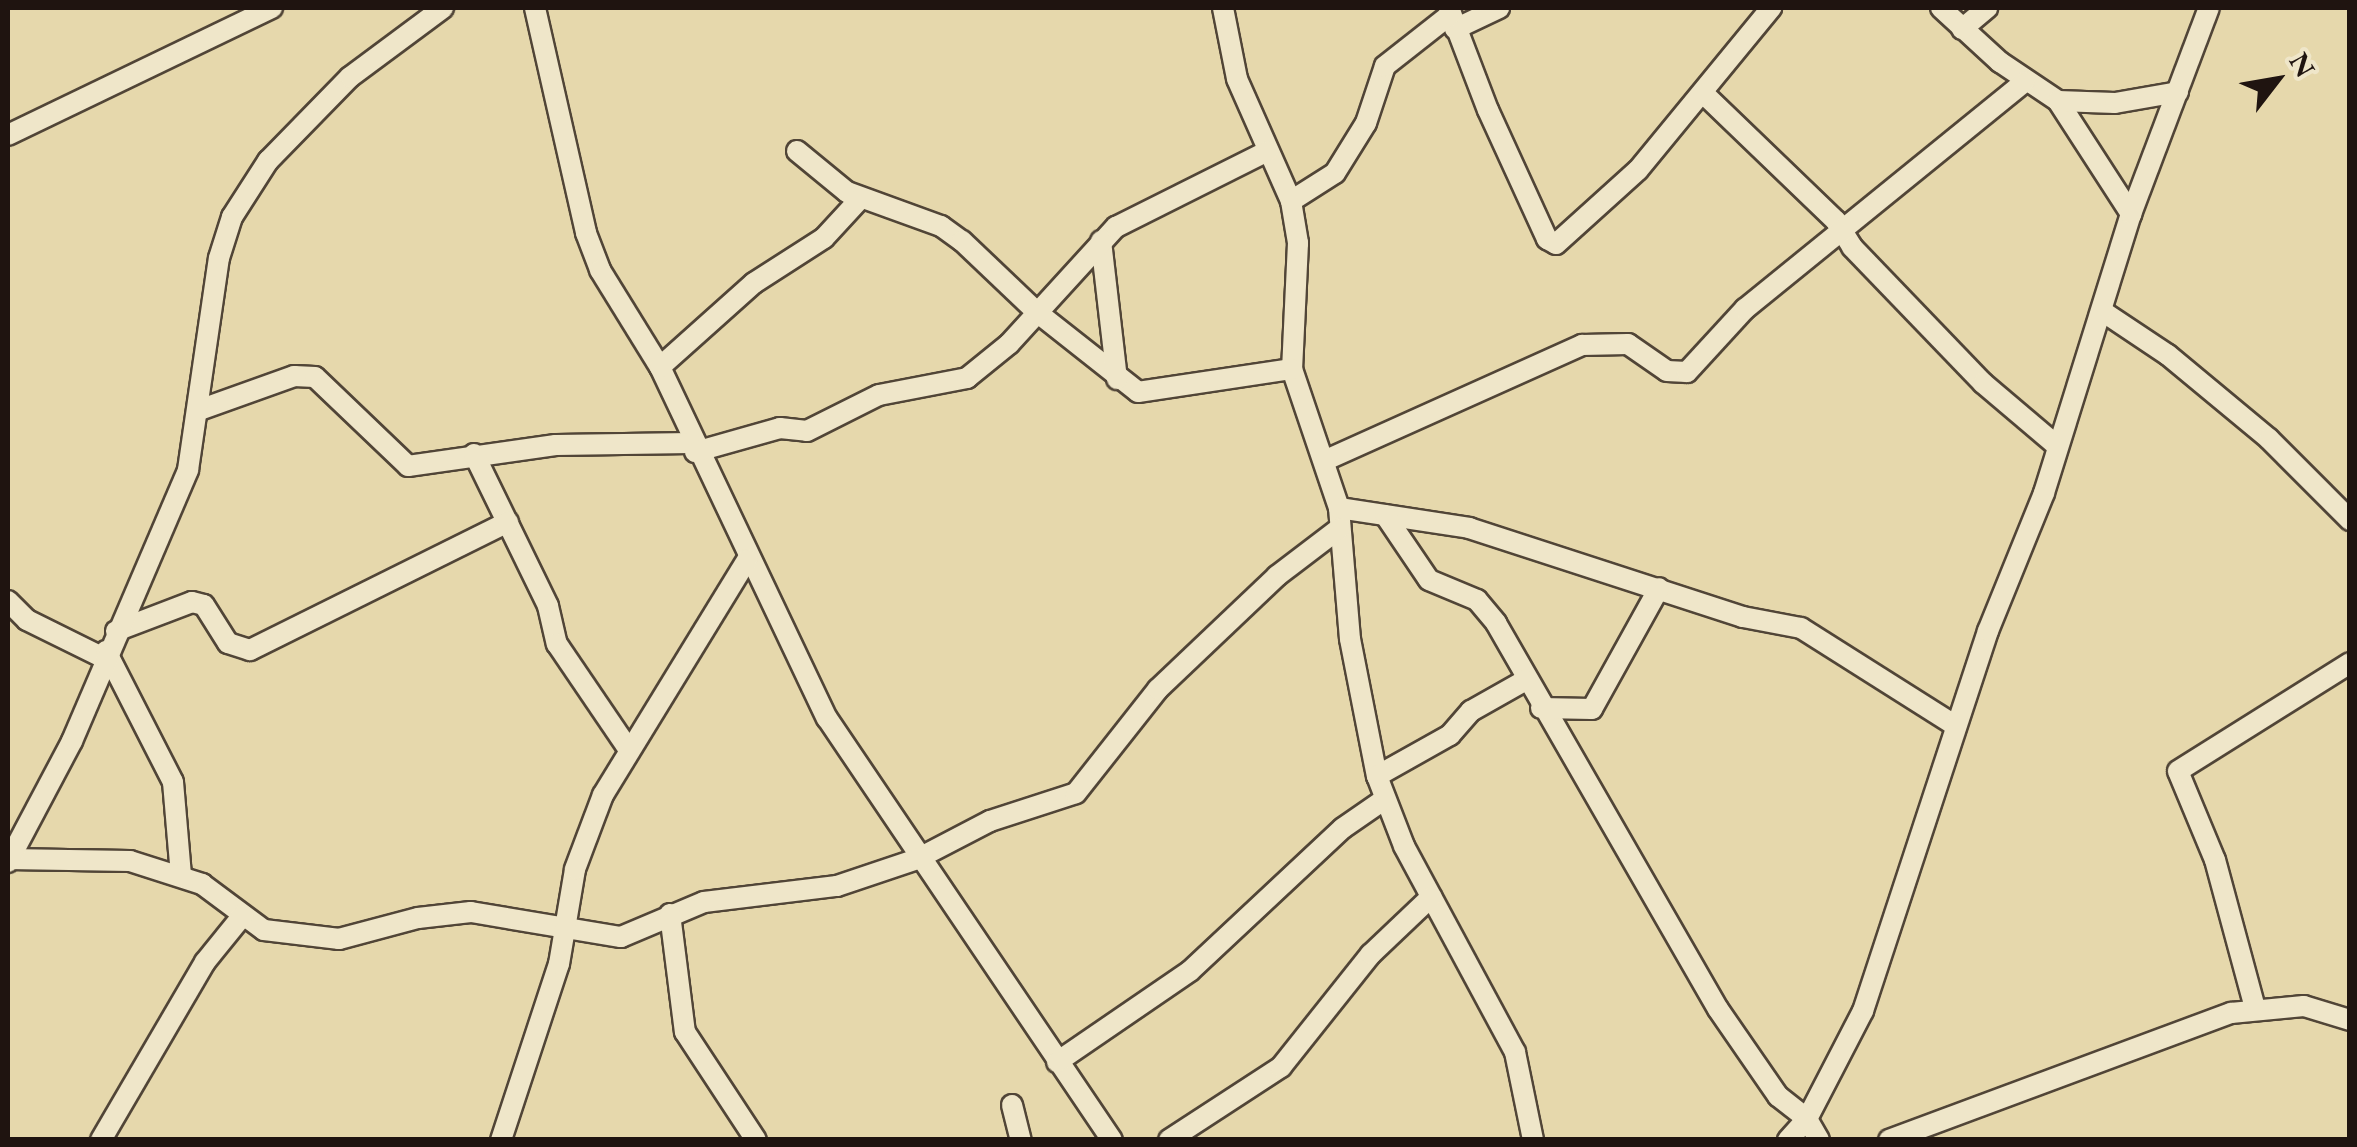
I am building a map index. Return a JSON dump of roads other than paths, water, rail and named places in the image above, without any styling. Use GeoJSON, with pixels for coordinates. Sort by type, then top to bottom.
{"type":"FeatureCollection","features":[{"type":"Feature","properties":{"kind":"street"},"geometry":{"type":"LineString","coordinates":[[8,135],[272,8]]}},
{"type":"Feature","properties":{"kind":"street"},"geometry":{"type":"LineString","coordinates":[[442,8],[350,78],[254,178],[223,236],[202,409],[177,501],[105,654],[72,740],[8,860],[130,861],[180,874],[285,937],[338,940],[446,913],[565,923],[621,936],[704,902],[837,886],[918,859],[990,821],[1076,793],[1158,690],[1339,518],[1385,515],[1469,528],[1818,635],[1956,726]]}},
{"type":"Feature","properties":{"kind":"street"},"geometry":{"type":"LineString","coordinates":[[535,8],[586,233],[660,368],[693,448],[827,718],[918,859],[1112,1140]]}},
{"type":"Feature","properties":{"kind":"street"},"geometry":{"type":"LineString","coordinates":[[1223,8],[1238,79],[1290,201],[1298,244],[1288,343],[1292,369],[1326,460],[1339,518],[1348,626],[1377,776],[1430,897],[1515,1052],[1533,1140]]}},
{"type":"Feature","properties":{"kind":"street"},"geometry":{"type":"LineString","coordinates":[[1290,201],[1336,173],[1366,124],[1385,66],[1452,17],[1499,8]]}},
{"type":"Feature","properties":{"kind":"street"},"geometry":{"type":"LineString","coordinates":[[1452,17],[1548,239],[1556,244],[1638,170],[1770,8]]}},
{"type":"Feature","properties":{"kind":"street"},"geometry":{"type":"LineString","coordinates":[[1941,8],[2024,82],[2058,101],[2115,103],[2178,92]]}},
{"type":"Feature","properties":{"kind":"street"},"geometry":{"type":"LineString","coordinates":[[1962,29],[1986,8]]}},
{"type":"Feature","properties":{"kind":"street"},"geometry":{"type":"LineString","coordinates":[[1788,1140],[1807,1119],[1864,1011],[1942,788],[1956,726],[2102,311],[2131,214],[2210,8]]}},
{"type":"Feature","properties":{"kind":"street"},"geometry":{"type":"LineString","coordinates":[[1326,460],[1582,344],[1628,344],[1667,372],[1687,372],[1728,323],[2024,82]]}},
{"type":"Feature","properties":{"kind":"street"},"geometry":{"type":"LineString","coordinates":[[1703,93],[1842,229],[1983,383],[2056,446]]}},
{"type":"Feature","properties":{"kind":"street"},"geometry":{"type":"LineString","coordinates":[[2058,101],[2131,214]]}},
{"type":"Feature","properties":{"kind":"street"},"geometry":{"type":"LineString","coordinates":[[797,151],[860,199],[941,226],[1038,312],[1086,346],[1117,379],[1138,392],[1292,369]]}},
{"type":"Feature","properties":{"kind":"street"},"geometry":{"type":"LineString","coordinates":[[202,409],[303,375],[347,404],[408,466],[474,454],[693,448],[780,428],[807,431],[892,391],[954,384],[987,366],[1102,241],[1198,181],[1268,151]]}},
{"type":"Feature","properties":{"kind":"street"},"geometry":{"type":"LineString","coordinates":[[660,368],[754,283],[824,238],[860,199]]}},
{"type":"Feature","properties":{"kind":"street"},"geometry":{"type":"LineString","coordinates":[[1102,241],[1117,379]]}},
{"type":"Feature","properties":{"kind":"street"},"geometry":{"type":"LineString","coordinates":[[2102,311],[2168,355],[2268,439],[2350,520]]}},
{"type":"Feature","properties":{"kind":"street"},"geometry":{"type":"LineString","coordinates":[[474,454],[548,606],[557,644],[629,750]]}},
{"type":"Feature","properties":{"kind":"street"},"geometry":{"type":"LineString","coordinates":[[1385,515],[1429,580],[1482,603],[1740,1044],[1778,1096],[1807,1119],[1818,1140]]}},
{"type":"Feature","properties":{"kind":"street"},"geometry":{"type":"LineString","coordinates":[[116,631],[192,602],[204,606],[228,643],[250,650],[508,522]]}},
{"type":"Feature","properties":{"kind":"street"},"geometry":{"type":"LineString","coordinates":[[500,1140],[559,964],[575,870],[603,795],[747,560]]}},
{"type":"Feature","properties":{"kind":"street"},"geometry":{"type":"LineString","coordinates":[[1541,708],[1592,709],[1659,588]]}},
{"type":"Feature","properties":{"kind":"street"},"geometry":{"type":"LineString","coordinates":[[8,601],[27,620],[105,654],[173,782],[180,874]]}},
{"type":"Feature","properties":{"kind":"street"},"geometry":{"type":"LineString","coordinates":[[2255,1008],[2215,860],[2178,771],[2350,663]]}},
{"type":"Feature","properties":{"kind":"street"},"geometry":{"type":"LineString","coordinates":[[1377,776],[1450,735],[1471,711],[1526,680]]}},
{"type":"Feature","properties":{"kind":"street"},"geometry":{"type":"LineString","coordinates":[[1058,1062],[1190,971],[1343,828],[1385,799]]}},
{"type":"Feature","properties":{"kind":"street"},"geometry":{"type":"LineString","coordinates":[[1169,1140],[1281,1067],[1371,954],[1430,897]]}},
{"type":"Feature","properties":{"kind":"street"},"geometry":{"type":"LineString","coordinates":[[670,914],[685,1032],[756,1140]]}},
{"type":"Feature","properties":{"kind":"street"},"geometry":{"type":"LineString","coordinates":[[101,1140],[205,962],[243,915]]}},
{"type":"Feature","properties":{"kind":"street"},"geometry":{"type":"LineString","coordinates":[[1889,1140],[2255,1008],[2304,1006],[2350,1020]]}},
{"type":"Feature","properties":{"kind":"street"},"geometry":{"type":"LineString","coordinates":[[1012,1105],[1021,1140]]}}]}
